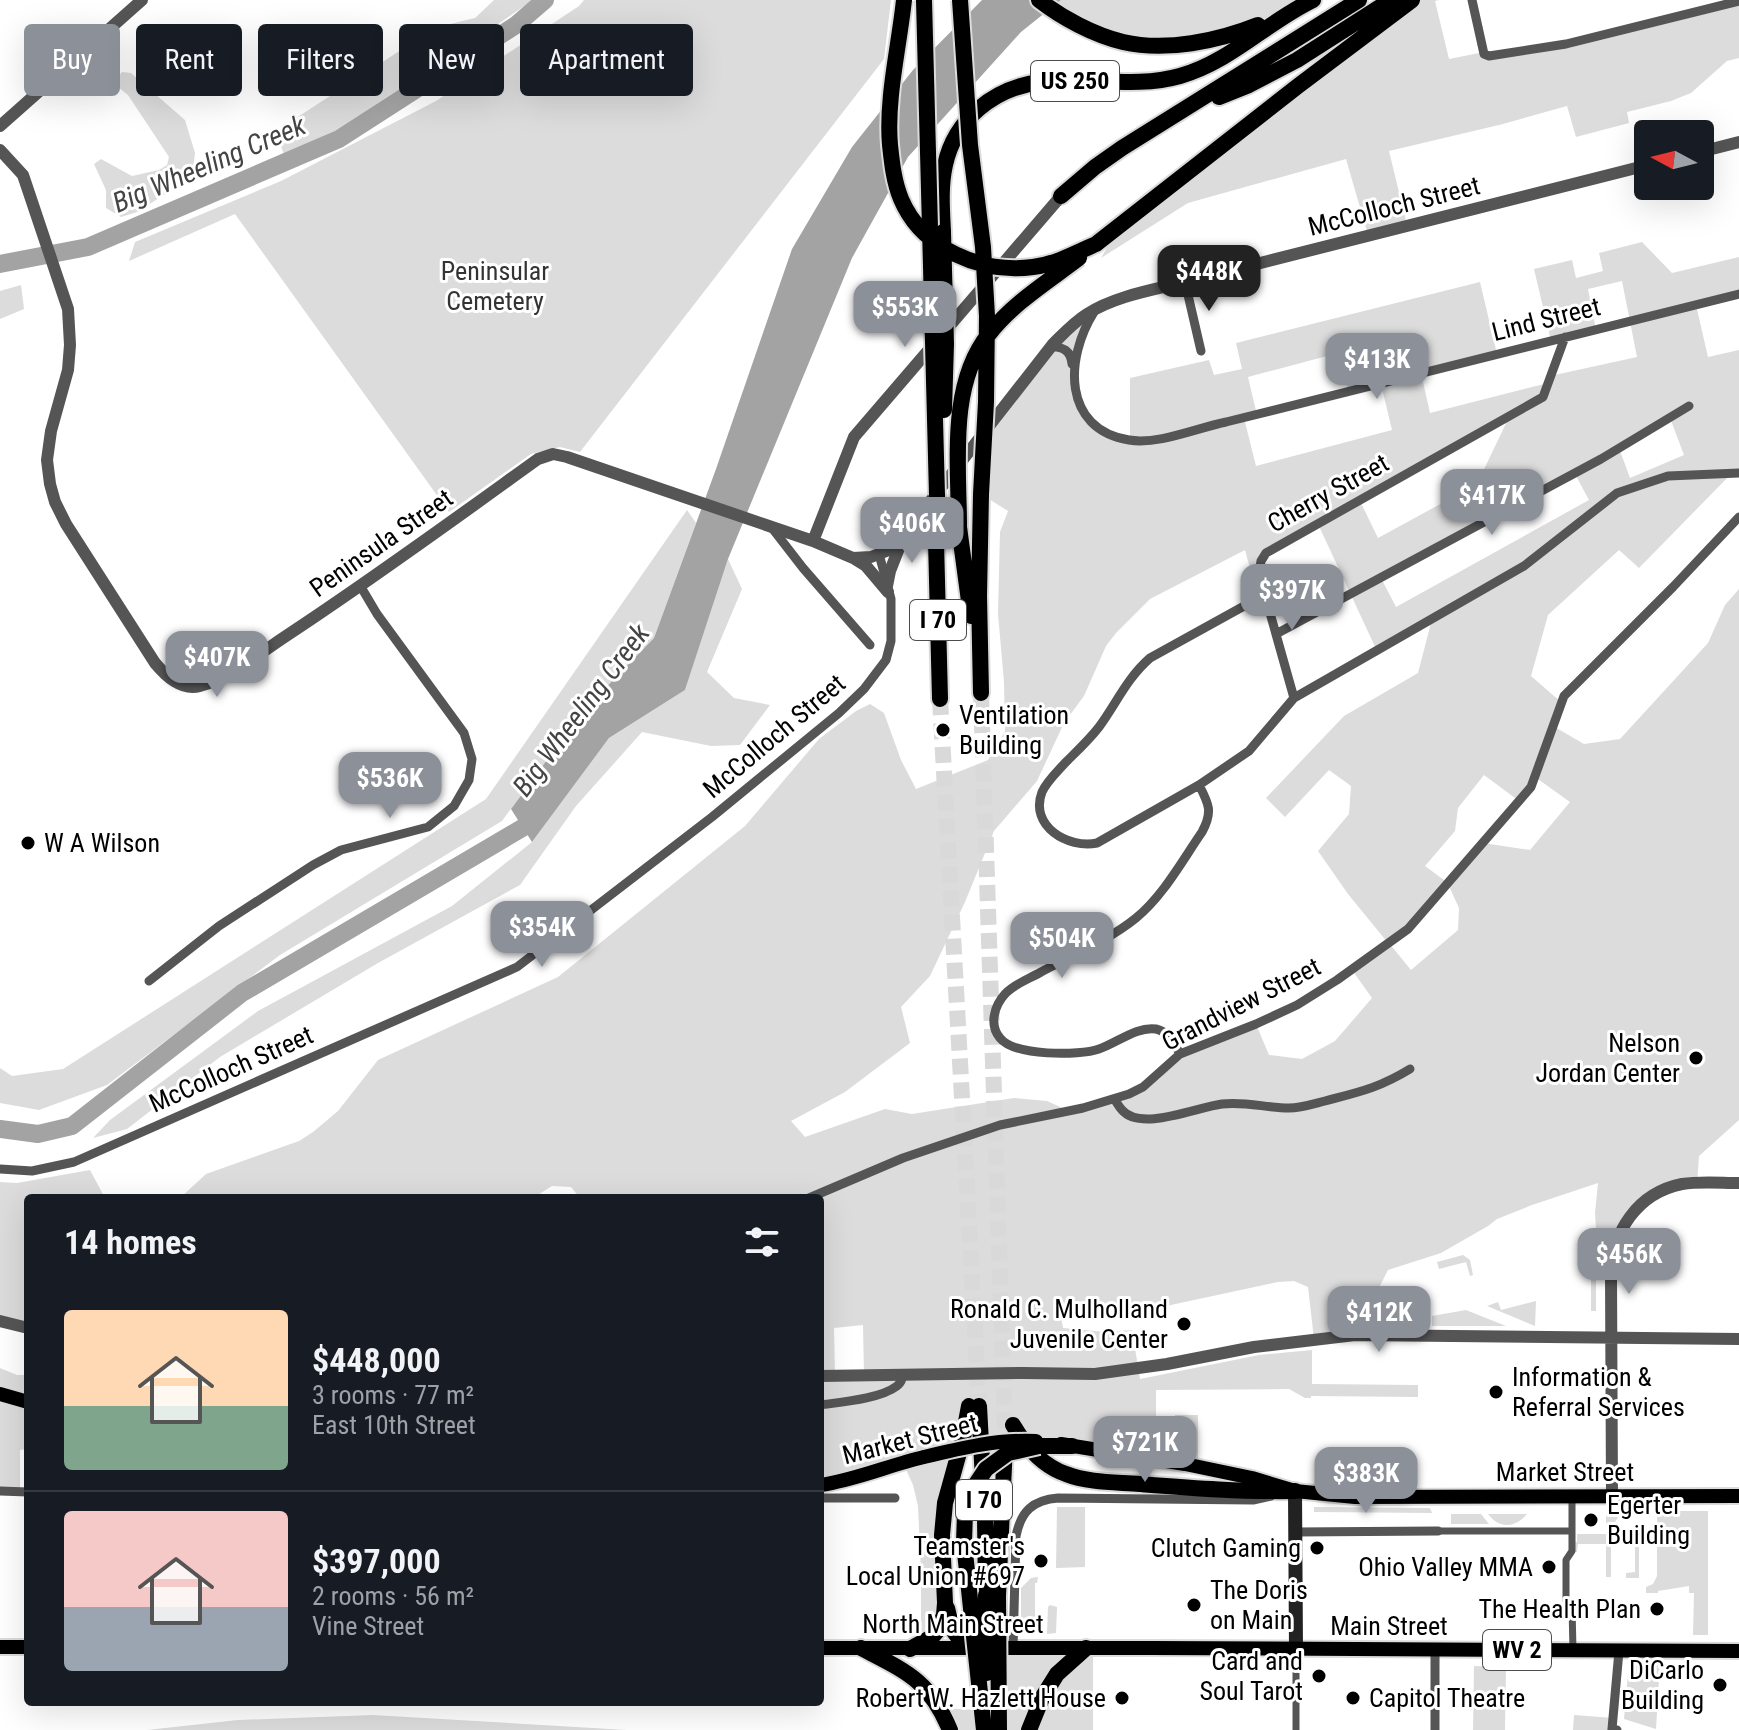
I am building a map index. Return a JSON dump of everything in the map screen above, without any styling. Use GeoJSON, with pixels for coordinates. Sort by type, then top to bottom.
{"type":"FeatureCollection","features":[{"type":"Feature","properties":{"kind":"highway"},"geometry":{"type":"LineString","coordinates":[[904,0],[890,102],[890,145],[902,202],[932,239],[958,256],[998,267],[1036,266],[1062,260],[1096,244],[1412,0]]}},
{"type":"Feature","properties":{"kind":"highway","name":"I 70"},"geometry":{"type":"LineString","coordinates":[[924,0],[940,699]]}},
{"type":"Feature","properties":{"kind":"highway","name":"I 70"},"geometry":{"type":"LineString","coordinates":[[960,0],[987,316],[986,402],[979,596],[981,693],[959,527],[959,437],[965,380],[975,355],[989,333],[1007,314],[1096,244]]}},
{"type":"Feature","properties":{"kind":"highway"},"geometry":{"type":"LineString","coordinates":[[1039,0],[1075,24],[1134,44],[1187,43],[1241,32],[1293,10]]}},
{"type":"Feature","properties":{"kind":"highway","name":"US 250"},"geometry":{"type":"LineString","coordinates":[[937,495],[944,422],[946,344],[942,193],[945,165],[959,129],[978,108],[1014,89],[1040,82],[1141,82],[1181,76],[1225,56],[1313,0]]}},
{"type":"Feature","properties":{"kind":"highway"},"geometry":{"type":"LineString","coordinates":[[1061,196],[1095,167],[1359,0]]}},
{"type":"Feature","properties":{"kind":"highway"},"geometry":{"type":"LineString","coordinates":[[1180,113],[1273,73],[1391,0]]}},
{"type":"Feature","properties":{"kind":"highway","name":"I 70"},"geometry":{"type":"LineString","coordinates":[[945,1603],[942,1535],[945,1503],[974,1406],[992,1595],[999,1730]]}},
{"type":"Feature","properties":{"kind":"highway","name":"I 70"},"geometry":{"type":"LineString","coordinates":[[986,1730],[992,1595],[1009,1429],[1040,1460],[1066,1474],[1089,1480],[1226,1491],[1295,1491]]}},
{"type":"Feature","properties":{"kind":"highway"},"geometry":{"type":"LineString","coordinates":[[986,1730],[966,1559],[965,1512],[972,1490],[986,1469],[1008,1453],[1038,1443],[1072,1446]]}},
{"type":"Feature","properties":{"kind":"highway"},"geometry":{"type":"LineString","coordinates":[[945,1603],[953,1632],[973,1648]]}},
{"type":"Feature","properties":{"kind":"highway"},"geometry":{"type":"LineString","coordinates":[[910,1649],[927,1641],[938,1630],[945,1603]]}},
{"type":"Feature","properties":{"kind":"highway"},"geometry":{"type":"LineString","coordinates":[[861,1648],[915,1679],[934,1698],[950,1730]]}},
{"type":"Feature","properties":{"kind":"highway"},"geometry":{"type":"LineString","coordinates":[[1029,1730],[1042,1698],[1057,1674],[1086,1648]]}},
{"type":"Feature","properties":{"kind":"main road"},"geometry":{"type":"LineString","coordinates":[[0,1394],[24,1401]]}},
{"type":"Feature","properties":{"kind":"main road","name":"Market Street"},"geometry":{"type":"LineString","coordinates":[[824,1484],[964,1447],[1011,1440],[1038,1443]]}},
{"type":"Feature","properties":{"kind":"main road","name":"Market Street"},"geometry":{"type":"LineString","coordinates":[[1072,1446],[1185,1464],[1295,1491],[1355,1497],[1739,1496]]}},
{"type":"Feature","properties":{"kind":"main road"},"geometry":{"type":"LineString","coordinates":[[1295,1491],[1296,1649]]}},
{"type":"Feature","properties":{"kind":"main road"},"geometry":{"type":"LineString","coordinates":[[0,1647],[24,1647]]}},
{"type":"Feature","properties":{"kind":"main road","name":"North Main Street"},"geometry":{"type":"LineString","coordinates":[[824,1648],[1086,1648]]}},
{"type":"Feature","properties":{"kind":"main road","name":"Main Street"},"geometry":{"type":"LineString","coordinates":[[1086,1648],[1739,1651]]}},
{"type":"Feature","properties":{"kind":"street"},"geometry":{"type":"LineString","coordinates":[[0,126],[142,0]]}},
{"type":"Feature","properties":{"kind":"street"},"geometry":{"type":"LineString","coordinates":[[1472,0],[1484,54],[1489,56],[1555,47],[1739,1]]}},
{"type":"Feature","properties":{"kind":"street"},"geometry":{"type":"LineString","coordinates":[[1714,148],[1739,142]]}},
{"type":"Feature","properties":{"kind":"street","name":"Peninsula Street"},"geometry":{"type":"LineString","coordinates":[[0,150],[23,175],[68,309],[68,370],[51,431],[47,460],[55,502],[155,663],[166,677],[177,683],[201,686],[230,673],[361,587],[538,459],[553,454],[813,541],[853,558]]}},
{"type":"Feature","properties":{"kind":"street","name":"McColloch Street"},"geometry":{"type":"LineString","coordinates":[[0,1169],[32,1171],[74,1162],[517,967],[712,817],[839,713],[864,689],[886,660],[892,622],[879,554],[889,550],[904,535],[1050,347],[1073,324],[1096,309],[1137,294],[1634,169]]}},
{"type":"Feature","properties":{"kind":"street"},"geometry":{"type":"LineString","coordinates":[[813,541],[854,437],[1061,196]]}},
{"type":"Feature","properties":{"kind":"street"},"geometry":{"type":"LineString","coordinates":[[1185,282],[1201,351]]}},
{"type":"Feature","properties":{"kind":"street","name":"Lind Street"},"geometry":{"type":"LineString","coordinates":[[1050,347],[1061,347],[1069,353],[1075,393],[1080,406],[1093,423],[1119,437],[1146,440],[1739,294]]}},
{"type":"Feature","properties":{"kind":"street","name":"Lind Street"},"geometry":{"type":"LineString","coordinates":[[1074,373],[1078,346],[1096,309]]}},
{"type":"Feature","properties":{"kind":"street","name":"Cherry Street"},"geometry":{"type":"LineString","coordinates":[[1264,595],[1259,574],[1266,553],[1543,397],[1565,337]]}},
{"type":"Feature","properties":{"kind":"street"},"geometry":{"type":"LineString","coordinates":[[1276,634],[1601,459],[1689,406]]}},
{"type":"Feature","properties":{"kind":"street"},"geometry":{"type":"LineString","coordinates":[[1294,698],[1264,595],[1150,658],[1138,669],[1098,729],[1047,783],[1040,805],[1043,817],[1056,836],[1070,843],[1086,845],[1105,840],[1199,785],[1249,751],[1294,698],[1524,566],[1617,493],[1668,476],[1739,473]]}},
{"type":"Feature","properties":{"kind":"street","name":"Grandview Street"},"geometry":{"type":"LineString","coordinates":[[818,1194],[903,1158],[1000,1125],[1115,1100],[1143,1087],[1180,1054],[1297,1005],[1408,929],[1531,787],[1564,696],[1739,517]]}},
{"type":"Feature","properties":{"kind":"street"},"geometry":{"type":"LineString","coordinates":[[768,527],[870,645]]}},
{"type":"Feature","properties":{"kind":"street"},"geometry":{"type":"LineString","coordinates":[[888,589],[890,571],[904,535]]}},
{"type":"Feature","properties":{"kind":"street"},"geometry":{"type":"LineString","coordinates":[[853,558],[879,554]]}},
{"type":"Feature","properties":{"kind":"street"},"geometry":{"type":"LineString","coordinates":[[853,558],[866,566],[888,589]]}},
{"type":"Feature","properties":{"kind":"street"},"geometry":{"type":"LineString","coordinates":[[149,981],[219,926],[313,865],[341,850],[428,827],[454,806],[469,780],[472,759],[464,733],[377,614],[361,587]]}},
{"type":"Feature","properties":{"kind":"street"},"geometry":{"type":"LineString","coordinates":[[1180,1054],[1165,1033],[1155,1029],[1143,1029],[1090,1051],[1022,1050],[999,1038],[994,1013],[1006,992],[1121,929],[1150,906],[1208,820],[1207,801],[1199,785]]}},
{"type":"Feature","properties":{"kind":"street"},"geometry":{"type":"LineString","coordinates":[[1115,1100],[1127,1114],[1147,1119],[1219,1104],[1290,1108],[1370,1090],[1410,1069]]}},
{"type":"Feature","properties":{"kind":"street"},"geometry":{"type":"LineString","coordinates":[[1612,1496],[1611,1275],[1617,1237],[1643,1203],[1655,1195],[1684,1184],[1739,1183]]}},
{"type":"Feature","properties":{"kind":"street"},"geometry":{"type":"LineString","coordinates":[[0,1321],[24,1327]]}},
{"type":"Feature","properties":{"kind":"street"},"geometry":{"type":"LineString","coordinates":[[824,1376],[1095,1374],[1254,1347],[1355,1335],[1739,1339]]}},
{"type":"Feature","properties":{"kind":"street"},"geometry":{"type":"LineString","coordinates":[[824,1404],[884,1392],[896,1387],[903,1375]]}},
{"type":"Feature","properties":{"kind":"street"},"geometry":{"type":"LineString","coordinates":[[0,1491],[24,1492]]}},
{"type":"Feature","properties":{"kind":"street","name":"Market Street"},"geometry":{"type":"LineString","coordinates":[[1013,1649],[1016,1536],[1022,1518],[1032,1505],[1044,1499],[1253,1500],[1295,1491]]}},
{"type":"Feature","properties":{"kind":"street"},"geometry":{"type":"LineString","coordinates":[[1572,1496],[1572,1551],[1566,1560],[1566,1601],[1572,1607],[1573,1650]]}},
{"type":"Feature","properties":{"kind":"street","name":"Market Street"},"geometry":{"type":"LineString","coordinates":[[824,1498],[895,1498]]}},
{"type":"Feature","properties":{"kind":"street"},"geometry":{"type":"LineString","coordinates":[[1295,1532],[1572,1531]]}},
{"type":"Feature","properties":{"kind":"street"},"geometry":{"type":"LineString","coordinates":[[1296,1649],[1296,1730]]}},
{"type":"Feature","properties":{"kind":"street"},"geometry":{"type":"LineString","coordinates":[[1435,1650],[1435,1730]]}},
{"type":"Feature","properties":{"kind":"street"},"geometry":{"type":"LineString","coordinates":[[1615,1730],[1619,1651]]}},
{"type":"Feature","properties":{"kind":"green space"},"geometry":{"type":"Polygon","coordinates":[[[494,0],[533,0],[498,24],[450,24],[475,18],[494,0]]]}},
{"type":"Feature","properties":{"kind":"green space","name":"Peninsular Cemetery"},"geometry":{"type":"Polygon","coordinates":[[[584,0],[891,0],[884,59],[580,452],[560,447],[531,454],[449,512],[235,214],[129,261],[135,242],[281,181],[444,96],[504,96],[504,56],[520,45],[520,96],[693,96],[693,24],[552,24],[584,0]]]}},
{"type":"Feature","properties":{"kind":"green space"},"geometry":{"type":"Polygon","coordinates":[[[1061,0],[1306,0],[1293,10],[1187,43],[1134,44],[1051,9],[1061,0]]]}},
{"type":"Feature","properties":{"kind":"green space"},"geometry":{"type":"Polygon","coordinates":[[[1412,0],[1439,0],[1435,1],[1449,59],[1484,52],[1522,52],[1739,1],[1739,58],[1727,61],[1691,93],[1627,112],[1629,123],[1576,137],[1567,106],[1389,151],[1407,225],[1368,235],[1346,159],[1188,203],[1101,258],[1119,227],[1412,0]]]}},
{"type":"Feature","properties":{"kind":"green space"},"geometry":{"type":"Polygon","coordinates":[[[399,51],[399,92],[358,120],[284,155],[276,131],[330,96],[383,96],[383,62],[399,51]]]}},
{"type":"Feature","properties":{"kind":"green space"},"geometry":{"type":"Polygon","coordinates":[[[131,73],[136,77],[136,96],[157,96],[185,120],[195,153],[192,177],[137,212],[121,217],[106,208],[106,190],[94,164],[101,159],[132,176],[159,170],[167,165],[169,157],[128,95],[120,89],[120,74],[131,73]]]}},
{"type":"Feature","properties":{"kind":"green space"},"geometry":{"type":"Polygon","coordinates":[[[1642,242],[1672,273],[1739,257],[1739,294],[1696,305],[1708,357],[1739,350],[1739,473],[1732,473],[1639,568],[1619,550],[1548,615],[1531,676],[1561,702],[1553,726],[1584,744],[1620,739],[1708,643],[1725,605],[1739,589],[1739,1120],[1699,1156],[1697,1184],[1643,1203],[1614,1249],[1597,1245],[1595,1213],[1598,1183],[1497,1219],[1441,1253],[1388,1270],[1355,1335],[1314,1339],[1308,1287],[1294,1281],[1129,1314],[1127,1304],[1061,1316],[1063,1328],[1107,1332],[1132,1330],[1140,1379],[1259,1355],[1312,1350],[1312,1384],[1418,1385],[1418,1397],[1305,1398],[1289,1389],[1156,1390],[1156,1424],[1163,1429],[1175,1429],[1175,1415],[1198,1415],[1198,1467],[1072,1446],[964,1447],[949,1485],[945,1603],[921,1644],[918,1506],[903,1463],[824,1484],[824,1194],[577,1194],[571,1187],[552,1186],[539,1194],[184,1194],[206,1174],[299,1141],[313,1132],[338,1111],[378,1060],[558,977],[745,826],[819,739],[856,711],[870,704],[884,713],[901,760],[916,789],[988,760],[1005,731],[998,614],[1000,532],[1008,511],[981,494],[985,437],[1073,324],[1087,323],[1074,381],[1093,423],[1130,440],[1130,378],[1209,360],[1214,375],[1242,369],[1236,343],[1480,282],[1497,354],[1421,373],[1430,413],[1548,383],[1550,376],[1637,357],[1622,281],[1588,289],[1596,330],[1551,341],[1534,269],[1572,260],[1576,278],[1603,271],[1599,253],[1642,242]],[[1338,353],[1248,377],[1257,415],[1244,418],[1256,466],[1392,430],[1381,384],[1349,392],[1338,353]],[[1509,417],[1360,501],[1378,538],[1477,484],[1509,417]],[[1670,418],[1619,448],[1630,478],[1684,455],[1670,418]],[[1575,474],[1381,578],[1396,607],[1589,500],[1575,474]],[[1318,524],[1266,553],[1259,574],[1251,572],[1245,550],[1150,599],[1116,633],[1106,646],[1084,696],[1064,723],[1037,781],[994,831],[930,976],[901,1007],[910,1043],[845,1092],[791,1121],[805,1137],[885,1109],[912,1114],[1014,1098],[1047,1101],[1069,1111],[1129,1094],[1180,1054],[1256,1024],[1269,1055],[1302,1059],[1335,1041],[1372,998],[1352,970],[1388,943],[1318,851],[1349,814],[1351,786],[1329,770],[1285,817],[1266,798],[1344,716],[1418,673],[1432,619],[1377,651],[1318,524]],[[1484,775],[1458,808],[1455,831],[1425,866],[1448,883],[1483,843],[1530,850],[1570,802],[1535,777],[1519,801],[1484,775]],[[1448,884],[1389,943],[1411,970],[1458,930],[1459,908],[1448,884]],[[863,1325],[834,1328],[835,1376],[864,1375],[863,1325]]]}},
{"type":"Feature","properties":{"kind":"green space"},"geometry":{"type":"Polygon","coordinates":[[[21,285],[24,309],[0,319],[0,291],[21,285]]]}},
{"type":"Feature","properties":{"kind":"green space"},"geometry":{"type":"Polygon","coordinates":[[[687,510],[696,523],[654,638],[582,712],[502,821],[280,955],[107,1085],[39,1110],[0,1103],[0,1068],[12,1076],[63,1069],[486,799],[687,510]]]}},
{"type":"Feature","properties":{"kind":"green space"},"geometry":{"type":"Polygon","coordinates":[[[728,559],[742,589],[707,672],[734,698],[770,705],[740,745],[711,746],[642,732],[576,806],[520,885],[378,963],[220,1057],[127,1129],[93,1138],[110,1120],[258,1011],[452,906],[532,842],[609,738],[685,690],[728,559]]]}},
{"type":"Feature","properties":{"kind":"green space"},"geometry":{"type":"Polygon","coordinates":[[[90,1170],[103,1194],[24,1194],[24,1327],[0,1321],[0,1182],[17,1183],[90,1170]]]}},
{"type":"Feature","properties":{"kind":"green space"},"geometry":{"type":"Polygon","coordinates":[[[1463,1255],[1470,1260],[1473,1275],[1470,1276],[1466,1262],[1439,1269],[1437,1262],[1463,1255]]]}},
{"type":"Feature","properties":{"kind":"green space"},"geometry":{"type":"Polygon","coordinates":[[[1591,1264],[1596,1264],[1596,1311],[1591,1311],[1591,1264]]]}},
{"type":"Feature","properties":{"kind":"green space"},"geometry":{"type":"Polygon","coordinates":[[[1387,1299],[1391,1314],[1403,1312],[1402,1309],[1411,1306],[1412,1311],[1421,1312],[1421,1326],[1369,1326],[1387,1299]]]}},
{"type":"Feature","properties":{"kind":"green space"},"geometry":{"type":"Polygon","coordinates":[[[1536,1301],[1535,1326],[1487,1306],[1498,1302],[1501,1310],[1536,1301]]]}},
{"type":"Feature","properties":{"kind":"green space"},"geometry":{"type":"Polygon","coordinates":[[[1466,1310],[1506,1326],[1432,1326],[1432,1316],[1466,1310]]]}},
{"type":"Feature","properties":{"kind":"green space"},"geometry":{"type":"Polygon","coordinates":[[[0,1368],[24,1375],[24,1450],[20,1450],[20,1492],[0,1491],[0,1368]]]}},
{"type":"Feature","properties":{"kind":"green space"},"geometry":{"type":"Polygon","coordinates":[[[1057,1507],[1085,1507],[1085,1567],[1056,1568],[1057,1507]]]}},
{"type":"Feature","properties":{"kind":"green space"},"geometry":{"type":"Polygon","coordinates":[[[1314,1507],[1430,1508],[1432,1513],[1314,1512],[1314,1507]]]}},
{"type":"Feature","properties":{"kind":"green space"},"geometry":{"type":"Polygon","coordinates":[[[1606,1511],[1638,1511],[1619,1516],[1611,1528],[1611,1577],[1606,1577],[1606,1544],[1578,1544],[1577,1552],[1573,1552],[1577,1534],[1606,1534],[1606,1511]]]}},
{"type":"Feature","properties":{"kind":"green space"},"geometry":{"type":"Polygon","coordinates":[[[1657,1511],[1708,1511],[1708,1635],[1693,1635],[1694,1593],[1689,1593],[1689,1586],[1646,1593],[1646,1587],[1653,1584],[1657,1576],[1657,1511]]]}},
{"type":"Feature","properties":{"kind":"green space"},"geometry":{"type":"Polygon","coordinates":[[[1451,1514],[1481,1514],[1489,1524],[1451,1524],[1451,1514]]]}},
{"type":"Feature","properties":{"kind":"green space"},"geometry":{"type":"Polygon","coordinates":[[[1488,1514],[1527,1514],[1507,1525],[1497,1522],[1488,1514]]]}},
{"type":"Feature","properties":{"kind":"green space"},"geometry":{"type":"Polygon","coordinates":[[[1639,1523],[1639,1578],[1626,1578],[1626,1573],[1635,1572],[1635,1531],[1632,1528],[1639,1523]]]}},
{"type":"Feature","properties":{"kind":"green space"},"geometry":{"type":"Polygon","coordinates":[[[1038,1577],[1035,1583],[1033,1634],[1021,1633],[1021,1588],[1031,1578],[1038,1577]]]}},
{"type":"Feature","properties":{"kind":"green space"},"geometry":{"type":"Polygon","coordinates":[[[1048,1607],[1057,1607],[1056,1633],[1047,1634],[1048,1607]]]}},
{"type":"Feature","properties":{"kind":"green space"},"geometry":{"type":"Polygon","coordinates":[[[1093,1648],[1093,1730],[950,1730],[941,1708],[999,1711],[999,1649],[1093,1648]]]}},
{"type":"Feature","properties":{"kind":"green space"},"geometry":{"type":"Polygon","coordinates":[[[1629,1663],[1660,1663],[1656,1729],[1624,1719],[1629,1663]]]}},
{"type":"Feature","properties":{"kind":"green space"},"geometry":{"type":"Polygon","coordinates":[[[1474,1666],[1506,1667],[1505,1730],[1473,1730],[1474,1666]]]}},
{"type":"Feature","properties":{"kind":"green space"},"geometry":{"type":"Polygon","coordinates":[[[373,1715],[627,1730],[147,1730],[238,1720],[373,1715]]]}},
{"type":"Feature","properties":{"kind":"green space"},"geometry":{"type":"Polygon","coordinates":[[[1574,1715],[1613,1718],[1617,1730],[1573,1730],[1574,1715]]]}},
{"type":"Feature","properties":{"kind":"shaded area"},"geometry":{"type":"Polygon","coordinates":[[[982,0],[1061,0],[1021,32],[908,157],[852,258],[728,559],[685,690],[609,738],[532,842],[511,809],[582,712],[654,638],[792,249],[852,147],[913,70],[982,0]]]}},
{"type":"Feature","properties":{"kind":"waterway","name":"Big Wheeling Creek"},"geometry":{"type":"LineString","coordinates":[[0,264],[88,247],[339,139],[516,25],[545,0]]}},
{"type":"Feature","properties":{"kind":"waterway","name":"Big Wheeling Creek"},"geometry":{"type":"LineString","coordinates":[[0,1129],[38,1134],[72,1126],[242,993],[529,824],[538,812]]}},
{"type":"Feature","properties":{"kind":"tunnel"},"geometry":{"type":"LineString","coordinates":[[981,693],[1005,1433]]}},
{"type":"Feature","properties":{"kind":"tunnel"},"geometry":{"type":"LineString","coordinates":[[940,699],[979,1406]]}},
{"type":"Feature","properties":{"kind":"place","name":"Ventilation Building"},"geometry":{"type":"Point","coordinates":[943,730]}},
{"type":"Feature","properties":{"kind":"place","name":"W A Wilson"},"geometry":{"type":"Point","coordinates":[28,843]}},
{"type":"Feature","properties":{"kind":"place","name":"Nelson Jordan Center"},"geometry":{"type":"Point","coordinates":[1696,1058]}},
{"type":"Feature","properties":{"kind":"place","name":"Ronald C. Mulholland Juvenile Center"},"geometry":{"type":"Point","coordinates":[1184,1324]}},
{"type":"Feature","properties":{"kind":"place","name":"Information & Referral Services"},"geometry":{"type":"Point","coordinates":[1496,1392]}},
{"type":"Feature","properties":{"kind":"place","name":"Egerter Building"},"geometry":{"type":"Point","coordinates":[1591,1520]}},
{"type":"Feature","properties":{"kind":"place","name":"Clutch Gaming"},"geometry":{"type":"Point","coordinates":[1317,1548]}},
{"type":"Feature","properties":{"kind":"place","name":"Teamster's Local Union #697"},"geometry":{"type":"Point","coordinates":[1041,1561]}},
{"type":"Feature","properties":{"kind":"place","name":"Ohio Valley MMA"},"geometry":{"type":"Point","coordinates":[1549,1567]}},
{"type":"Feature","properties":{"kind":"place","name":"The Doris on Main"},"geometry":{"type":"Point","coordinates":[1194,1605]}},
{"type":"Feature","properties":{"kind":"place","name":"The Health Plan"},"geometry":{"type":"Point","coordinates":[1657,1609]}},
{"type":"Feature","properties":{"kind":"place","name":"Card and Soul Tarot"},"geometry":{"type":"Point","coordinates":[1319,1676]}},
{"type":"Feature","properties":{"kind":"place","name":"DiCarlo Building"},"geometry":{"type":"Point","coordinates":[1720,1685]}},
{"type":"Feature","properties":{"kind":"place","name":"Robert W. Hazlett House"},"geometry":{"type":"Point","coordinates":[1122,1698]}},
{"type":"Feature","properties":{"kind":"place","name":"Capitol Theatre"},"geometry":{"type":"Point","coordinates":[1353,1698]}}]}
